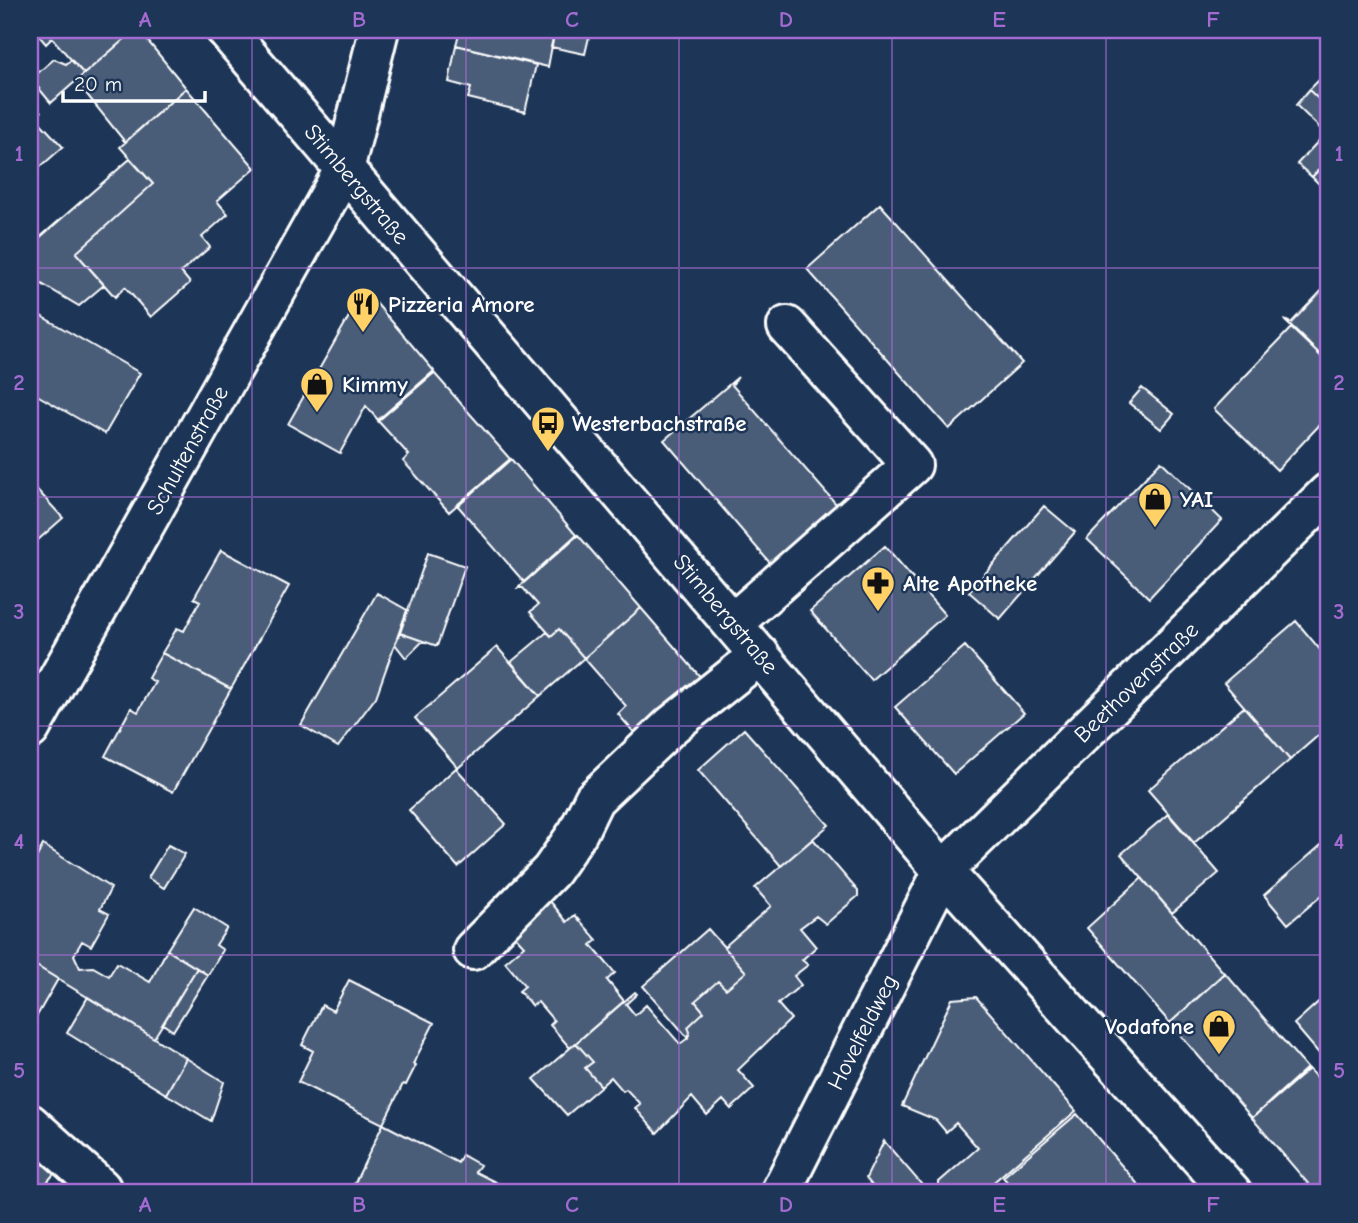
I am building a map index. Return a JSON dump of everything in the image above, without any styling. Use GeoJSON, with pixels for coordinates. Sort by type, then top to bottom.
{"type":"FeatureCollection","features":[{"type":"Feature","properties":{"kind":"street","name":"Stimbergstraße"},"geometry":{"type":"LineString","coordinates":[[226,30],[943,871],[1232,1193]]}},
{"type":"Feature","properties":{"kind":"street"},"geometry":{"type":"LineString","coordinates":[[344,170],[379,30]]}},
{"type":"Feature","properties":{"kind":"street","name":"Schultenstraße"},"geometry":{"type":"LineString","coordinates":[[30,729],[344,170]]}},
{"type":"Feature","properties":{"kind":"street"},"geometry":{"type":"LineString","coordinates":[[733,623],[912,465],[787,326]]}},
{"type":"Feature","properties":{"kind":"street","name":"Beethovenstraße"},"geometry":{"type":"LineString","coordinates":[[943,871],[1328,493]]}},
{"type":"Feature","properties":{"kind":"street"},"geometry":{"type":"LineString","coordinates":[[473,950],[551,871],[578,832],[594,799],[672,725],[760,655]]}},
{"type":"Feature","properties":{"kind":"street","name":"Hovelfeldweg"},"geometry":{"type":"LineString","coordinates":[[780,1193],[943,871]]}},
{"type":"Feature","properties":{"kind":"street"},"geometry":{"type":"LineString","coordinates":[[30,1124],[101,1188],[103,1193]]}},
{"type":"Feature","properties":{"kind":"building"},"geometry":{"type":"Polygon","coordinates":[[[34,30],[135,30],[84,74],[52,38],[46,44],[34,30]]]}},
{"type":"Feature","properties":{"kind":"building"},"geometry":{"type":"Polygon","coordinates":[[[135,30],[139,30],[186,88],[125,142],[76,81],[135,30]]]}},
{"type":"Feature","properties":{"kind":"building"},"geometry":{"type":"Polygon","coordinates":[[[460,30],[555,30],[548,67],[456,45],[460,30]]]}},
{"type":"Feature","properties":{"kind":"building"},"geometry":{"type":"Polygon","coordinates":[[[555,30],[591,30],[589,37],[555,30]]]}},
{"type":"Feature","properties":{"kind":"building"},"geometry":{"type":"Polygon","coordinates":[[[555,30],[589,37],[585,54],[551,47],[555,30]]]}},
{"type":"Feature","properties":{"kind":"building"},"geometry":{"type":"Polygon","coordinates":[[[456,45],[536,65],[525,112],[468,98],[471,88],[449,82],[456,45]]]}},
{"type":"Feature","properties":{"kind":"building"},"geometry":{"type":"Polygon","coordinates":[[[54,59],[66,64],[71,60],[84,74],[51,103],[31,79],[54,59]]]}},
{"type":"Feature","properties":{"kind":"building"},"geometry":{"type":"Polygon","coordinates":[[[1323,76],[1328,80],[1328,108],[1309,90],[1323,76]]]}},
{"type":"Feature","properties":{"kind":"building"},"geometry":{"type":"Polygon","coordinates":[[[186,88],[255,168],[217,201],[228,214],[202,237],[210,247],[181,272],[190,283],[151,317],[125,287],[115,297],[76,253],[153,184],[120,147],[186,88]]]}},
{"type":"Feature","properties":{"kind":"building"},"geometry":{"type":"Polygon","coordinates":[[[1309,90],[1328,108],[1328,130],[1325,133],[1296,105],[1309,90]]]}},
{"type":"Feature","properties":{"kind":"building"},"geometry":{"type":"Polygon","coordinates":[[[30,99],[41,112],[30,121],[30,99]]]}},
{"type":"Feature","properties":{"kind":"building"},"geometry":{"type":"Polygon","coordinates":[[[35,117],[63,147],[30,176],[30,121],[35,117]]]}},
{"type":"Feature","properties":{"kind":"building"},"geometry":{"type":"Polygon","coordinates":[[[1325,134],[1328,137],[1328,160],[1312,177],[1297,164],[1325,134]]]}},
{"type":"Feature","properties":{"kind":"building"},"geometry":{"type":"Polygon","coordinates":[[[130,159],[153,184],[76,253],[104,285],[79,306],[30,277],[30,246],[130,159]]]}},
{"type":"Feature","properties":{"kind":"building"},"geometry":{"type":"Polygon","coordinates":[[[1328,160],[1328,189],[1326,191],[1312,177],[1328,160]]]}},
{"type":"Feature","properties":{"kind":"building"},"geometry":{"type":"Polygon","coordinates":[[[880,204],[1022,363],[949,429],[807,269],[880,204]]]}},
{"type":"Feature","properties":{"kind":"building"},"geometry":{"type":"Polygon","coordinates":[[[1328,284],[1328,362],[1284,320],[1291,323],[1328,284]]]}},
{"type":"Feature","properties":{"kind":"building"},"geometry":{"type":"Polygon","coordinates":[[[376,303],[434,371],[378,420],[366,406],[340,453],[288,424],[355,306],[376,303]]]}},
{"type":"Feature","properties":{"kind":"building"},"geometry":{"type":"Polygon","coordinates":[[[36,313],[140,373],[105,434],[30,391],[30,324],[36,313]]]}},
{"type":"Feature","properties":{"kind":"building"},"geometry":{"type":"Polygon","coordinates":[[[1291,328],[1328,363],[1328,416],[1277,470],[1214,409],[1291,328]]]}},
{"type":"Feature","properties":{"kind":"building"},"geometry":{"type":"Polygon","coordinates":[[[434,373],[510,459],[449,512],[403,461],[409,455],[378,421],[434,373]]]}},
{"type":"Feature","properties":{"kind":"building"},"geometry":{"type":"Polygon","coordinates":[[[738,377],[732,385],[836,504],[845,499],[770,563],[664,440],[738,377]]]}},
{"type":"Feature","properties":{"kind":"building"},"geometry":{"type":"Polygon","coordinates":[[[1142,388],[1174,414],[1161,429],[1129,403],[1142,388]]]}},
{"type":"Feature","properties":{"kind":"building"},"geometry":{"type":"Polygon","coordinates":[[[511,459],[576,535],[524,582],[458,506],[511,459]]]}},
{"type":"Feature","properties":{"kind":"building","name":"YAI"},"geometry":{"type":"Polygon","coordinates":[[[1161,461],[1222,520],[1149,598],[1087,539],[1161,461]]]}},
{"type":"Feature","properties":{"kind":"building"},"geometry":{"type":"Polygon","coordinates":[[[30,482],[63,518],[30,547],[30,482]]]}},
{"type":"Feature","properties":{"kind":"building"},"geometry":{"type":"Polygon","coordinates":[[[1044,506],[1075,532],[1000,619],[969,592],[1044,506]]]}},
{"type":"Feature","properties":{"kind":"building"},"geometry":{"type":"Polygon","coordinates":[[[578,535],[641,608],[584,658],[559,629],[551,636],[530,612],[538,605],[523,588],[518,588],[578,535]]]}},
{"type":"Feature","properties":{"kind":"building","name":"Alte Apotheke"},"geometry":{"type":"Polygon","coordinates":[[[885,546],[945,615],[871,680],[810,611],[885,546]]]}},
{"type":"Feature","properties":{"kind":"building"},"geometry":{"type":"Polygon","coordinates":[[[221,550],[289,586],[231,689],[162,653],[177,628],[184,631],[200,601],[194,598],[221,550]]]}},
{"type":"Feature","properties":{"kind":"building"},"geometry":{"type":"Polygon","coordinates":[[[428,553],[465,566],[437,646],[400,633],[428,553]]]}},
{"type":"Feature","properties":{"kind":"building"},"geometry":{"type":"Polygon","coordinates":[[[377,593],[407,610],[376,697],[338,747],[301,725],[377,593]]]}},
{"type":"Feature","properties":{"kind":"building"},"geometry":{"type":"Polygon","coordinates":[[[641,608],[703,680],[638,737],[618,714],[626,706],[584,658],[641,608]]]}},
{"type":"Feature","properties":{"kind":"building"},"geometry":{"type":"Polygon","coordinates":[[[1296,621],[1328,659],[1328,727],[1290,760],[1224,683],[1296,621]]]}},
{"type":"Feature","properties":{"kind":"building"},"geometry":{"type":"Polygon","coordinates":[[[559,629],[584,658],[540,696],[511,662],[547,632],[551,636],[559,629]]]}},
{"type":"Feature","properties":{"kind":"building"},"geometry":{"type":"Polygon","coordinates":[[[400,633],[423,641],[406,658],[395,644],[400,633]]]}},
{"type":"Feature","properties":{"kind":"building"},"geometry":{"type":"Polygon","coordinates":[[[965,646],[1024,713],[954,774],[895,707],[965,646]]]}},
{"type":"Feature","properties":{"kind":"building"},"geometry":{"type":"Polygon","coordinates":[[[497,647],[540,696],[458,768],[415,718],[497,647]]]}},
{"type":"Feature","properties":{"kind":"building"},"geometry":{"type":"Polygon","coordinates":[[[162,653],[231,689],[173,792],[105,756],[131,708],[138,712],[155,682],[148,678],[162,653]]]}},
{"type":"Feature","properties":{"kind":"building"},"geometry":{"type":"Polygon","coordinates":[[[1244,707],[1290,760],[1194,843],[1148,790],[1244,707]]]}},
{"type":"Feature","properties":{"kind":"building"},"geometry":{"type":"Polygon","coordinates":[[[744,729],[829,825],[781,866],[698,770],[744,729]]]}},
{"type":"Feature","properties":{"kind":"building"},"geometry":{"type":"Polygon","coordinates":[[[456,768],[506,824],[458,867],[409,810],[456,768]]]}},
{"type":"Feature","properties":{"kind":"building"},"geometry":{"type":"Polygon","coordinates":[[[1168,814],[1219,873],[1172,913],[1121,854],[1168,814]]]}},
{"type":"Feature","properties":{"kind":"building"},"geometry":{"type":"Polygon","coordinates":[[[813,839],[858,891],[858,896],[826,924],[816,916],[800,928],[816,947],[802,960],[808,965],[794,976],[801,985],[778,1004],[791,1019],[738,1070],[754,1088],[731,1109],[723,1100],[707,1115],[692,1097],[657,1133],[635,1108],[640,1104],[626,1089],[623,1091],[611,1077],[601,1086],[585,1068],[593,1062],[576,1043],[635,992],[637,994],[626,1004],[635,1015],[646,1005],[680,1044],[688,1038],[688,1027],[704,1012],[695,1001],[718,981],[726,989],[746,972],[724,947],[771,906],[755,888],[813,839]]]}},
{"type":"Feature","properties":{"kind":"building"},"geometry":{"type":"Polygon","coordinates":[[[1328,839],[1328,890],[1288,924],[1264,895],[1328,839]]]}},
{"type":"Feature","properties":{"kind":"building"},"geometry":{"type":"Polygon","coordinates":[[[43,845],[111,888],[100,909],[109,914],[91,946],[82,941],[74,955],[80,968],[93,967],[109,976],[117,963],[150,982],[167,950],[197,968],[154,1038],[30,962],[30,870],[43,845]]]}},
{"type":"Feature","properties":{"kind":"building"},"geometry":{"type":"Polygon","coordinates":[[[168,845],[185,854],[164,888],[148,878],[168,845]]]}},
{"type":"Feature","properties":{"kind":"building"},"geometry":{"type":"Polygon","coordinates":[[[1142,878],[1224,973],[1170,1023],[1087,928],[1142,878]]]}},
{"type":"Feature","properties":{"kind":"building"},"geometry":{"type":"Polygon","coordinates":[[[550,901],[567,922],[575,915],[597,940],[591,945],[615,973],[607,980],[624,1001],[570,1048],[550,1025],[554,1021],[538,1002],[532,1006],[519,991],[525,986],[505,962],[524,946],[512,933],[550,901]]]}},
{"type":"Feature","properties":{"kind":"building"},"geometry":{"type":"Polygon","coordinates":[[[194,907],[227,928],[216,945],[223,950],[208,975],[167,950],[194,907]]]}},
{"type":"Feature","properties":{"kind":"building"},"geometry":{"type":"Polygon","coordinates":[[[708,929],[746,972],[726,989],[718,981],[695,1001],[704,1012],[688,1027],[688,1038],[643,986],[708,929]]]}},
{"type":"Feature","properties":{"kind":"building"},"geometry":{"type":"Polygon","coordinates":[[[30,962],[58,979],[30,1028],[30,962]]]}},
{"type":"Feature","properties":{"kind":"building"},"geometry":{"type":"Polygon","coordinates":[[[197,968],[208,975],[173,1031],[163,1024],[197,968]]]}},
{"type":"Feature","properties":{"kind":"building"},"geometry":{"type":"Polygon","coordinates":[[[1225,973],[1307,1068],[1252,1118],[1170,1023],[1225,973]]]}},
{"type":"Feature","properties":{"kind":"building"},"geometry":{"type":"Polygon","coordinates":[[[349,980],[434,1023],[413,1064],[416,1065],[406,1085],[403,1084],[383,1124],[298,1082],[313,1051],[302,1045],[322,1005],[333,1011],[349,980]]]}},
{"type":"Feature","properties":{"kind":"building"},"geometry":{"type":"Polygon","coordinates":[[[1325,996],[1328,999],[1328,1051],[1322,1057],[1294,1024],[1325,996]]]}},
{"type":"Feature","properties":{"kind":"building"},"geometry":{"type":"Polygon","coordinates":[[[88,997],[186,1058],[166,1094],[67,1033],[88,997]]]}},
{"type":"Feature","properties":{"kind":"building"},"geometry":{"type":"Polygon","coordinates":[[[976,997],[1076,1111],[981,1193],[939,1193],[939,1182],[978,1148],[956,1123],[946,1132],[936,1120],[902,1106],[952,999],[976,997]]]}},
{"type":"Feature","properties":{"kind":"building"},"geometry":{"type":"Polygon","coordinates":[[[576,1043],[593,1062],[585,1068],[601,1086],[567,1115],[534,1079],[576,1043]]]}},
{"type":"Feature","properties":{"kind":"building"},"geometry":{"type":"Polygon","coordinates":[[[186,1058],[224,1082],[211,1121],[166,1094],[186,1058]]]}},
{"type":"Feature","properties":{"kind":"building"},"geometry":{"type":"Polygon","coordinates":[[[1309,1069],[1328,1091],[1326,1193],[1316,1193],[1252,1118],[1309,1069]]]}},
{"type":"Feature","properties":{"kind":"building"},"geometry":{"type":"Polygon","coordinates":[[[1077,1114],[1142,1189],[1138,1193],[1012,1193],[1015,1191],[1003,1177],[1077,1114]]]}},
{"type":"Feature","properties":{"kind":"building"},"geometry":{"type":"Polygon","coordinates":[[[383,1124],[458,1163],[462,1155],[480,1165],[475,1172],[517,1193],[350,1193],[383,1124]]]}},
{"type":"Feature","properties":{"kind":"building"},"geometry":{"type":"Polygon","coordinates":[[[30,1134],[63,1163],[38,1193],[30,1193],[30,1134]]]}},
{"type":"Feature","properties":{"kind":"building"},"geometry":{"type":"Polygon","coordinates":[[[884,1141],[923,1186],[923,1192],[939,1193],[878,1193],[866,1178],[884,1141]]]}},
{"type":"Feature","properties":{"kind":"place","name":"Pizzeria Amore"},"geometry":{"type":"Point","coordinates":[363,334]}},
{"type":"Feature","properties":{"kind":"place","name":"Kimmy"},"geometry":{"type":"Point","coordinates":[317,414]}},
{"type":"Feature","properties":{"kind":"place","name":"Westerbachstraße"},"geometry":{"type":"Point","coordinates":[548,453]}},
{"type":"Feature","properties":{"kind":"place","name":"YAI"},"geometry":{"type":"Point","coordinates":[1155,529]}},
{"type":"Feature","properties":{"kind":"place","name":"Alte Apotheke"},"geometry":{"type":"Point","coordinates":[878,613]}},
{"type":"Feature","properties":{"kind":"place","name":"Vodafone"},"geometry":{"type":"Point","coordinates":[1219,1056]}}]}
